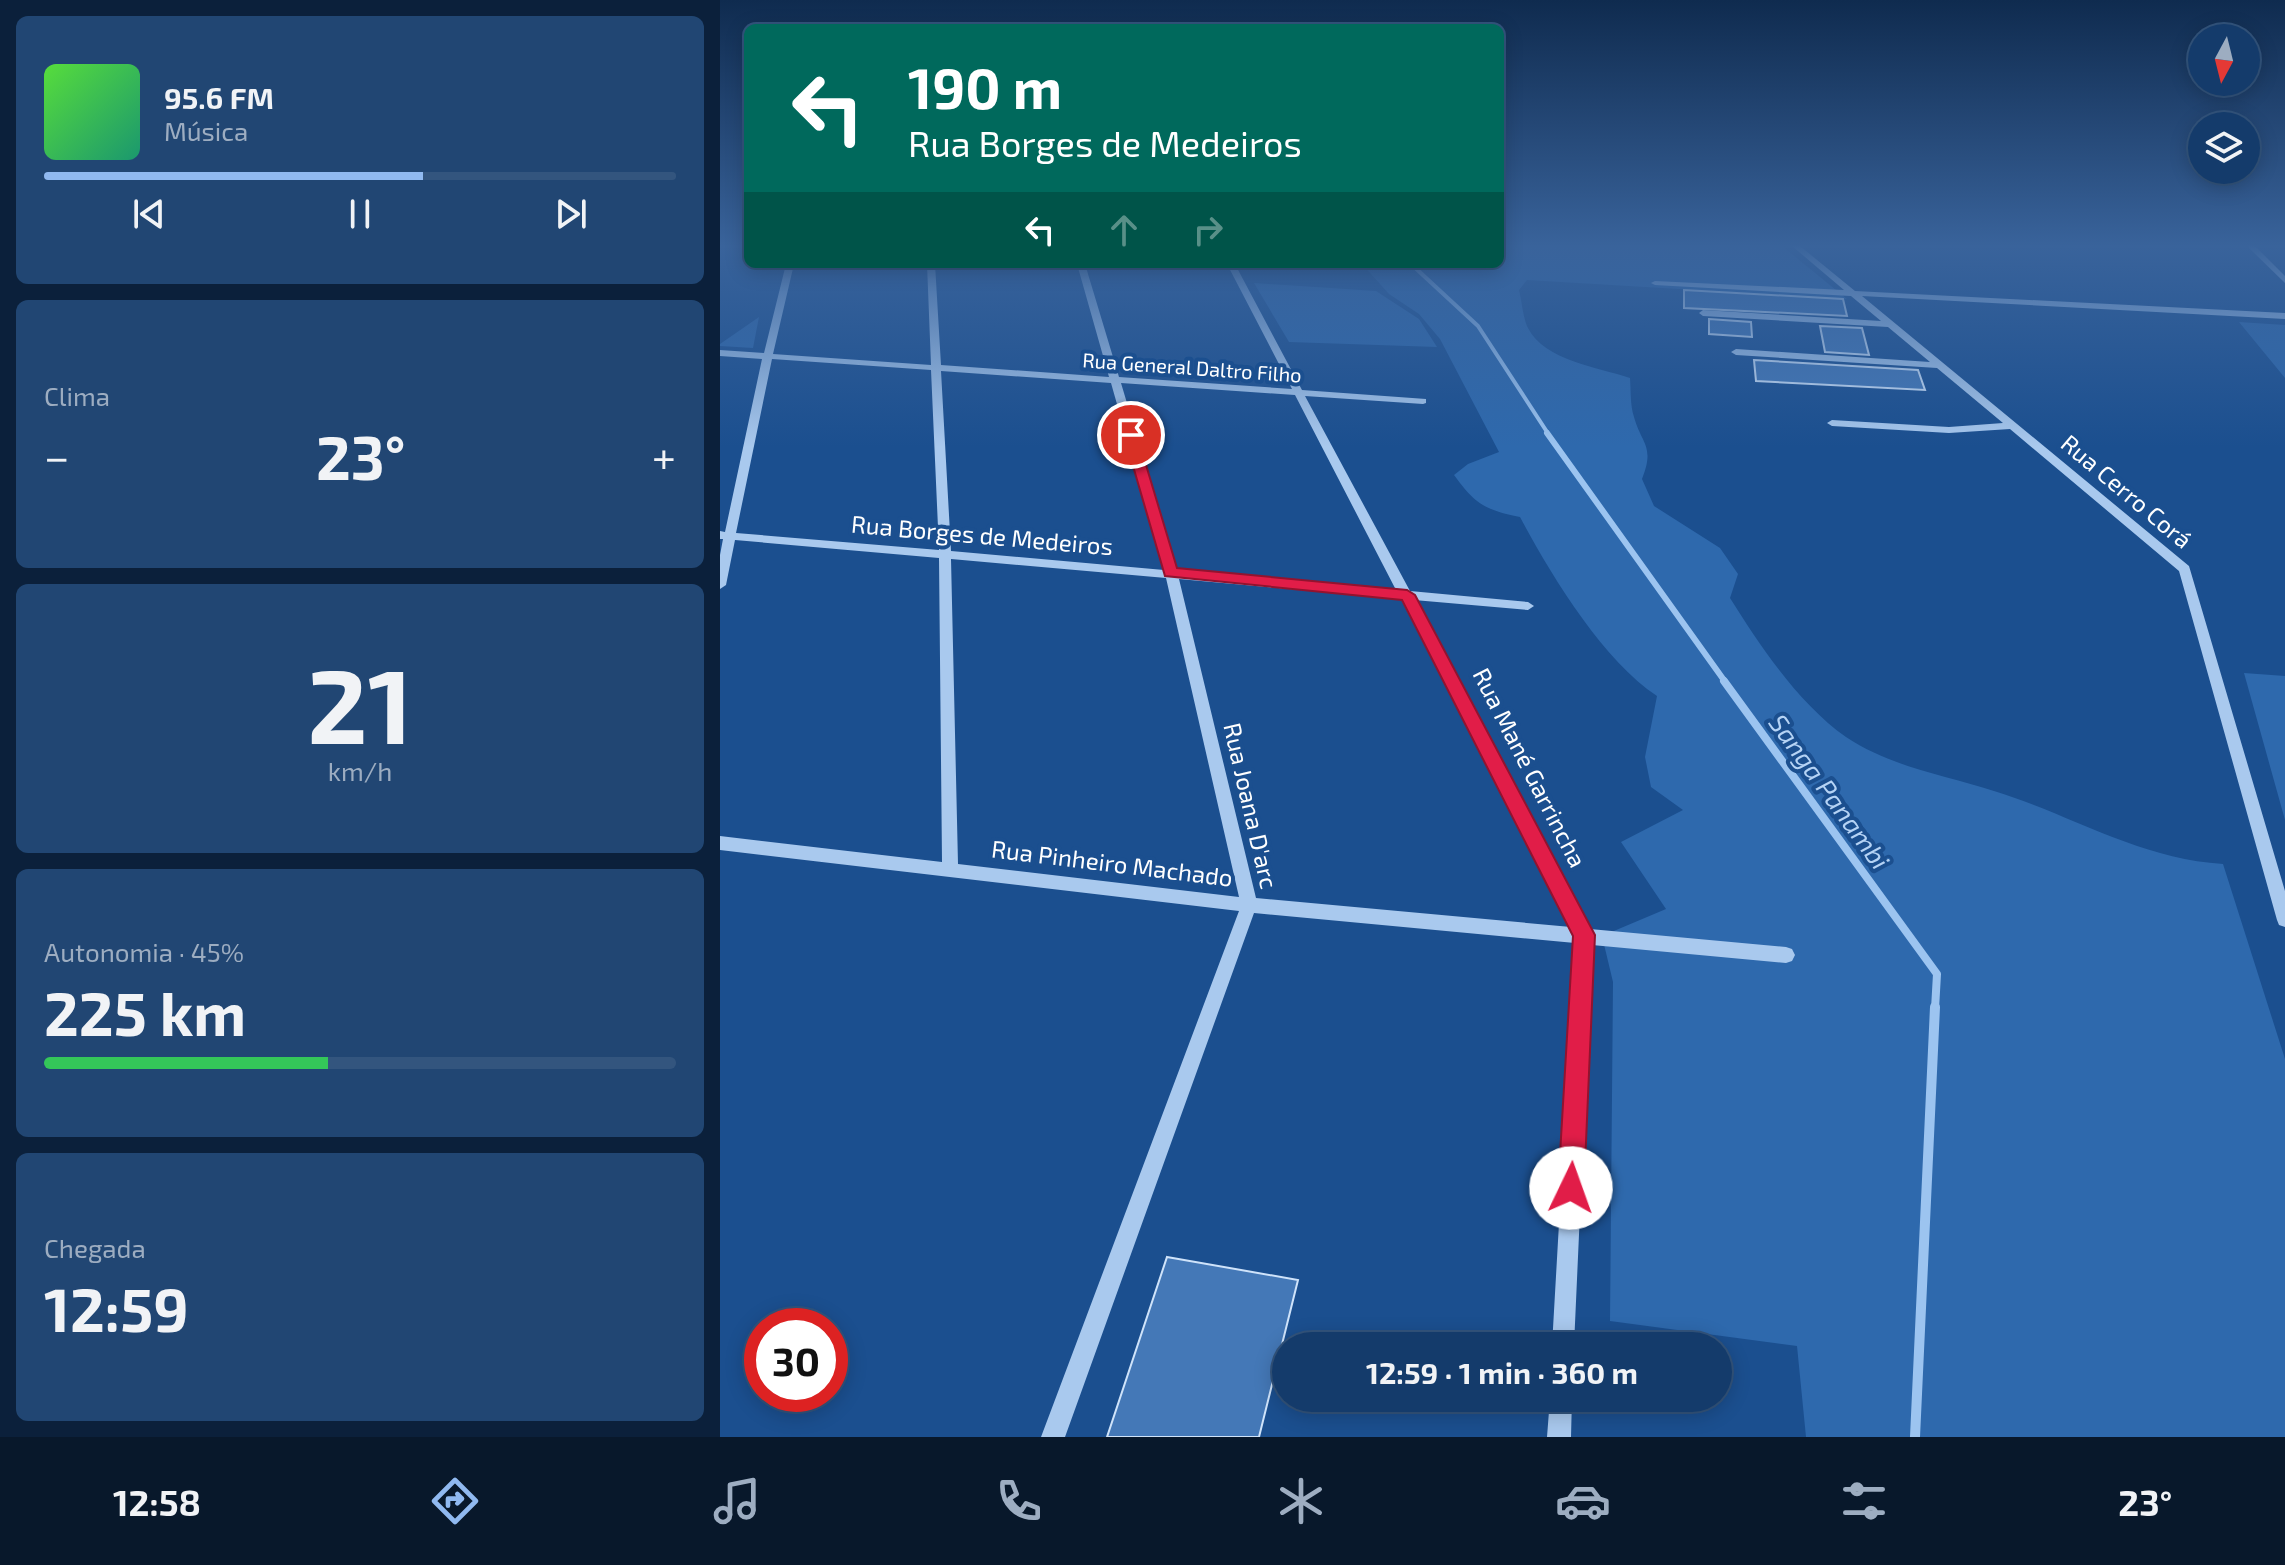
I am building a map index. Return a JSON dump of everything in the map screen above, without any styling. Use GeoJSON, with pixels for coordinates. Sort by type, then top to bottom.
{"type":"FeatureCollection","features":[{"type":"Feature","properties":{"kind":"street"},"geometry":{"type":"LineString","coordinates":[[720,585],[726,536],[779,313]]}},
{"type":"Feature","properties":{"kind":"street"},"geometry":{"type":"LineString","coordinates":[[932,313],[945,556],[950,868]]}},
{"type":"Feature","properties":{"kind":"street","name":"Rua Joana D'arc"},"geometry":{"type":"LineString","coordinates":[[1053,1437],[1249,905],[1171,572],[1095,313]]}},
{"type":"Feature","properties":{"kind":"street","name":"Rua Mané Garrincha"},"geometry":{"type":"LineString","coordinates":[[1257,313],[1584,935]]}},
{"type":"Feature","properties":{"kind":"street"},"geometry":{"type":"LineString","coordinates":[[1704,313],[1888,324]]}},
{"type":"Feature","properties":{"kind":"street","name":"Rua Cerro Corá"},"geometry":{"type":"LineString","coordinates":[[1874,313],[2185,569],[2285,920]]}},
{"type":"Feature","properties":{"kind":"street"},"geometry":{"type":"LineString","coordinates":[[2231,313],[2285,316]]}},
{"type":"Feature","properties":{"kind":"street"},"geometry":{"type":"LineString","coordinates":[[1736,352],[1938,365]]}},
{"type":"Feature","properties":{"kind":"street","name":"Rua General Daltro Filho"},"geometry":{"type":"LineString","coordinates":[[721,354],[1423,401]]}},
{"type":"Feature","properties":{"kind":"street"},"geometry":{"type":"LineString","coordinates":[[1832,423],[1949,430],[2011,426]]}},
{"type":"Feature","properties":{"kind":"street","name":"Rua Borges de Medeiros"},"geometry":{"type":"LineString","coordinates":[[726,536],[1171,572],[1528,606]]}},
{"type":"Feature","properties":{"kind":"street","name":"Rua Pinheiro Machado"},"geometry":{"type":"LineString","coordinates":[[720,843],[1249,905],[1786,955]]}},
{"type":"Feature","properties":{"kind":"street"},"geometry":{"type":"LineString","coordinates":[[1564,1332],[1584,935]]}},
{"type":"Feature","properties":{"kind":"street"},"geometry":{"type":"LineString","coordinates":[[1559,1437],[1560,1412]]}},
{"type":"Feature","properties":{"kind":"shaded area"},"geometry":{"type":"Polygon","coordinates":[[[1272,313],[1410,313],[1419,319],[1437,347],[1289,342],[1272,313]]]}},
{"type":"Feature","properties":{"kind":"shaded area"},"geometry":{"type":"Polygon","coordinates":[[[1418,313],[1524,313],[1528,328],[1547,348],[1573,361],[1630,378],[1633,412],[1647,452],[1642,479],[1654,506],[1720,548],[1738,574],[1730,598],[1754,635],[1812,708],[1846,737],[1899,763],[2023,801],[2134,845],[2163,854],[2223,864],[2285,1059],[2285,1437],[1806,1437],[1797,1346],[1732,1337],[1732,1332],[1692,1332],[1610,1321],[1613,982],[1602,936],[1666,909],[1621,842],[1683,810],[1651,787],[1645,757],[1657,696],[1617,661],[1598,638],[1562,589],[1520,517],[1482,504],[1468,493],[1454,475],[1468,464],[1499,452],[1440,339],[1418,313]]]}},
{"type":"Feature","properties":{"kind":"shaded area"},"geometry":{"type":"Polygon","coordinates":[[[759,317],[753,348],[720,346],[720,344],[759,317]]]}},
{"type":"Feature","properties":{"kind":"shaded area"},"geometry":{"type":"Polygon","coordinates":[[[2239,322],[2285,325],[2285,378],[2239,322]]]}},
{"type":"Feature","properties":{"kind":"shaded area"},"geometry":{"type":"Polygon","coordinates":[[[2244,673],[2285,676],[2285,820],[2244,673]]]}},
{"type":"Feature","properties":{"kind":"building"},"geometry":{"type":"Polygon","coordinates":[[[1787,313],[1846,313],[1847,316],[1787,313]]]}},
{"type":"Feature","properties":{"kind":"building"},"geometry":{"type":"Polygon","coordinates":[[[1709,319],[1751,322],[1752,337],[1709,334],[1709,319]]]}},
{"type":"Feature","properties":{"kind":"building"},"geometry":{"type":"Polygon","coordinates":[[[1820,326],[1862,328],[1869,355],[1825,352],[1820,326]]]}},
{"type":"Feature","properties":{"kind":"building"},"geometry":{"type":"Polygon","coordinates":[[[1754,360],[1918,370],[1925,390],[1756,381],[1754,360]]]}},
{"type":"Feature","properties":{"kind":"building"},"geometry":{"type":"Polygon","coordinates":[[[1167,1257],[1298,1280],[1285,1332],[1272,1332],[1272,1385],[1259,1437],[1107,1437],[1167,1257]]]}},
{"type":"Feature","properties":{"kind":"waterway","name":"Sanga Panambi"},"geometry":{"type":"LineString","coordinates":[[1464,313],[1478,326],[1549,435]]}},
{"type":"Feature","properties":{"kind":"waterway","name":"Sanga Panambi"},"geometry":{"type":"LineString","coordinates":[[1547,433],[1726,683]]}},
{"type":"Feature","properties":{"kind":"waterway","name":"Sanga Panambi"},"geometry":{"type":"LineString","coordinates":[[1724,681],[1937,974],[1935,1009]]}},
{"type":"Feature","properties":{"kind":"waterway","name":"Sanga Panambi"},"geometry":{"type":"LineString","coordinates":[[1915,1437],[1935,1007]]}},
{"type":"Feature","properties":{"kind":"route"},"geometry":{"type":"LineString","coordinates":[[1131,435],[1171,572],[1407,595],[1584,935],[1571,1188]]}}]}
